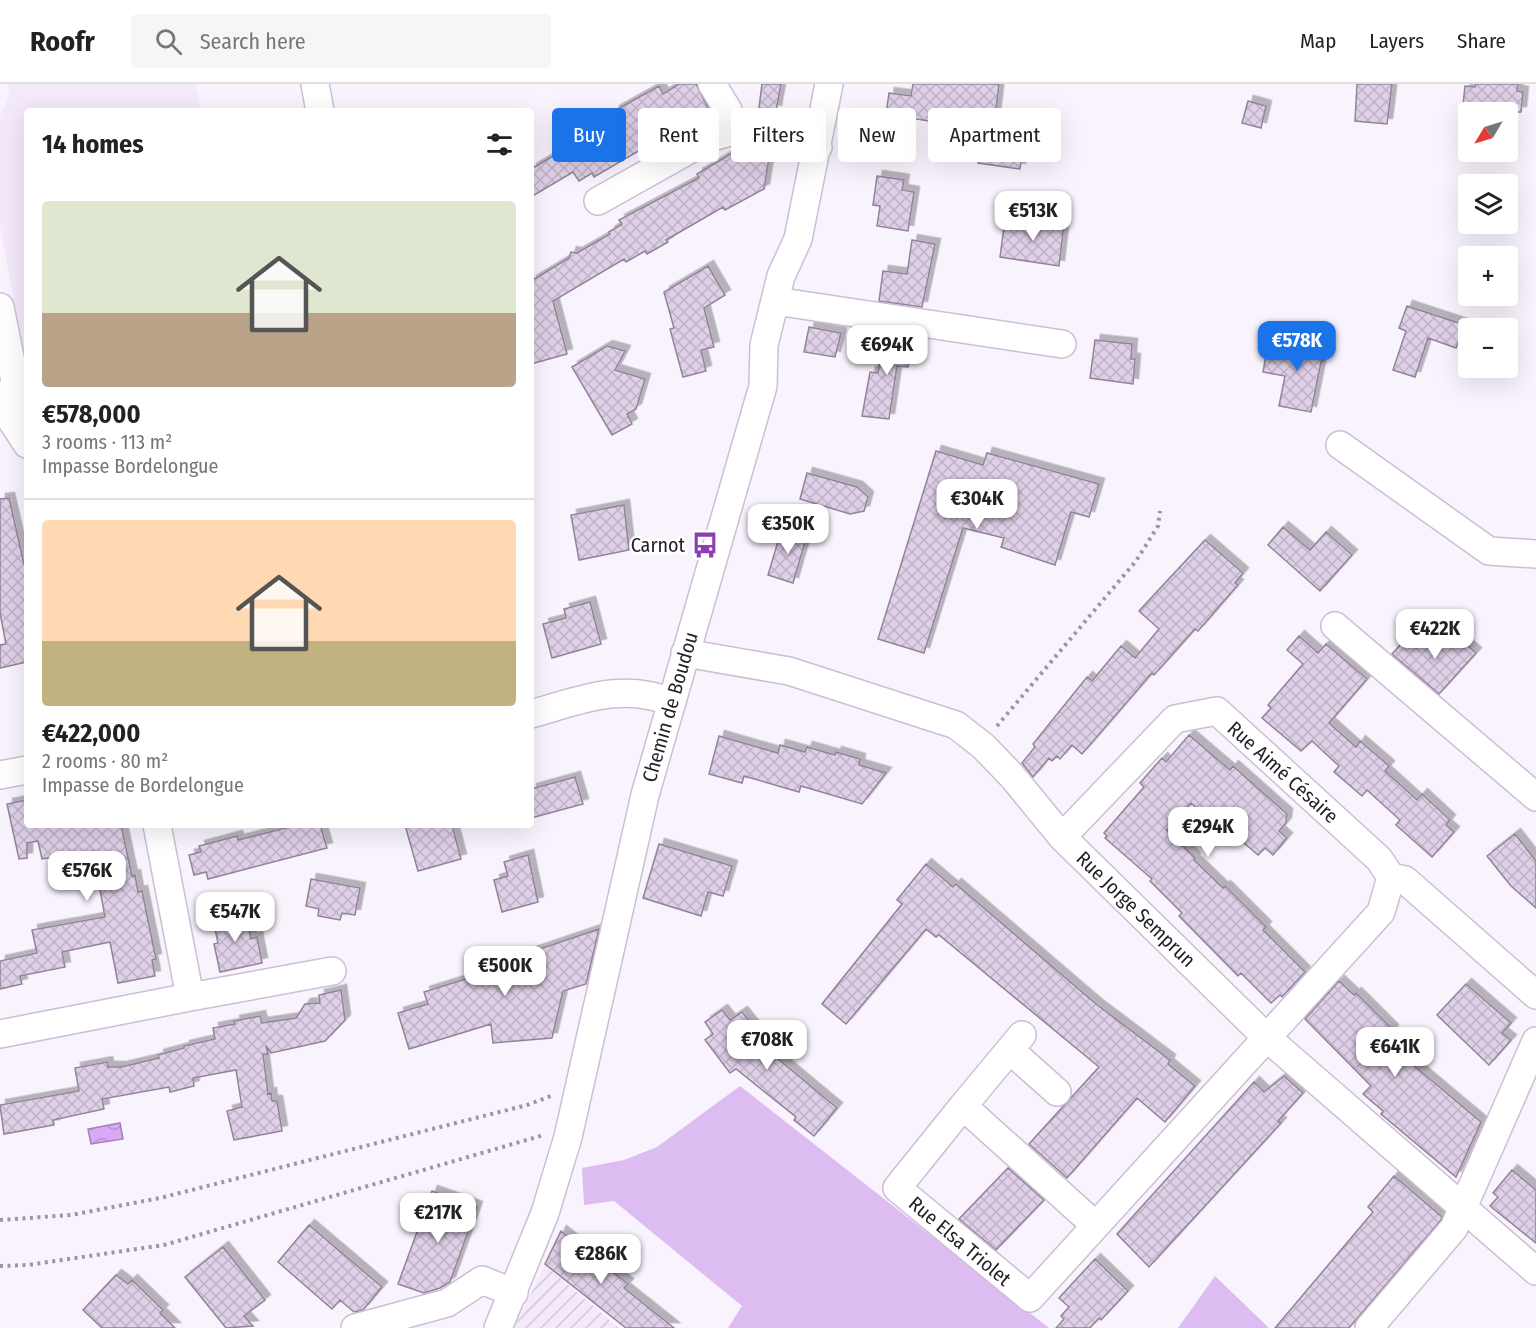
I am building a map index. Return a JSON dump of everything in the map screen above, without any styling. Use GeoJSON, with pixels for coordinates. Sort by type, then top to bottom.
{"type":"FeatureCollection","features":[{"type":"Feature","properties":{"kind":"street"},"geometry":{"type":"LineString","coordinates":[[315,84],[319,108]]}},
{"type":"Feature","properties":{"kind":"street"},"geometry":{"type":"LineString","coordinates":[[712,84],[728,110],[731,120]]}},
{"type":"Feature","properties":{"kind":"street","name":"Chemin de Boudou"},"geometry":{"type":"LineString","coordinates":[[825,108],[829,84]]}},
{"type":"Feature","properties":{"kind":"street"},"geometry":{"type":"LineString","coordinates":[[598,201],[712,136],[731,132]]}},
{"type":"Feature","properties":{"kind":"street","name":"Chemin de Boudou"},"geometry":{"type":"LineString","coordinates":[[498,1328],[545,1213],[568,1137],[645,795],[763,386],[764,345],[781,276],[798,239],[815,162]]}},
{"type":"Feature","properties":{"kind":"street"},"geometry":{"type":"LineString","coordinates":[[775,301],[1062,344]]}},
{"type":"Feature","properties":{"kind":"street"},"geometry":{"type":"LineString","coordinates":[[0,307],[20,406],[24,410]]}},
{"type":"Feature","properties":{"kind":"street"},"geometry":{"type":"LineString","coordinates":[[0,391],[4,409],[24,439]]}},
{"type":"Feature","properties":{"kind":"street"},"geometry":{"type":"LineString","coordinates":[[1340,445],[1489,551],[1536,554]]}},
{"type":"Feature","properties":{"kind":"street"},"geometry":{"type":"LineString","coordinates":[[1335,626],[1536,797]]}},
{"type":"Feature","properties":{"kind":"street","name":"Rue Jorge Semprun"},"geometry":{"type":"LineString","coordinates":[[685,653],[789,670],[956,725],[983,746],[1062,837],[1266,1037],[1536,1271]]}},
{"type":"Feature","properties":{"kind":"street"},"geometry":{"type":"LineString","coordinates":[[534,713],[597,696],[622,693],[648,693],[672,702]]}},
{"type":"Feature","properties":{"kind":"street","name":"Rue Aimé Césaire"},"geometry":{"type":"LineString","coordinates":[[1062,837],[1174,719],[1217,711],[1379,859],[1391,877],[1405,880],[1536,994]]}},
{"type":"Feature","properties":{"kind":"street"},"geometry":{"type":"LineString","coordinates":[[0,775],[24,771]]}},
{"type":"Feature","properties":{"kind":"street"},"geometry":{"type":"LineString","coordinates":[[159,828],[190,998]]}},
{"type":"Feature","properties":{"kind":"street"},"geometry":{"type":"LineString","coordinates":[[1266,1037],[1381,912],[1391,877]]}},
{"type":"Feature","properties":{"kind":"street"},"geometry":{"type":"LineString","coordinates":[[0,1034],[332,971]]}},
{"type":"Feature","properties":{"kind":"street","name":"Rue Elsa Triolet"},"geometry":{"type":"LineString","coordinates":[[1057,1092],[1016,1043],[897,1188],[1030,1298],[1266,1037]]}},
{"type":"Feature","properties":{"kind":"street"},"geometry":{"type":"LineString","coordinates":[[1369,1328],[1454,1227],[1536,1041]]}},
{"type":"Feature","properties":{"kind":"street"},"geometry":{"type":"LineString","coordinates":[[963,1106],[1095,1225]]}},
{"type":"Feature","properties":{"kind":"street"},"geometry":{"type":"LineString","coordinates":[[355,1328],[447,1303],[482,1280],[514,1293]]}},
{"type":"Feature","properties":{"kind":"path"},"geometry":{"type":"LineString","coordinates":[[983,746],[1003,718],[1136,561],[1158,526],[1160,511]]}},
{"type":"Feature","properties":{"kind":"path"},"geometry":{"type":"LineString","coordinates":[[0,1220],[71,1215],[160,1198],[504,1111],[552,1095],[576,1100]]}},
{"type":"Feature","properties":{"kind":"path"},"geometry":{"type":"LineString","coordinates":[[0,1266],[28,1265],[164,1245],[548,1134],[568,1137]]}},
{"type":"Feature","properties":{"kind":"shaded area"},"geometry":{"type":"Polygon","coordinates":[[[8,84],[196,84],[200,108],[24,108],[24,352],[0,226],[0,115],[10,95],[8,84]]]}},
{"type":"Feature","properties":{"kind":"shaded area"},"geometry":{"type":"Polygon","coordinates":[[[740,1086],[1049,1328],[728,1328],[742,1306],[614,1201],[584,1205],[582,1168],[624,1160],[657,1147],[740,1086]]]}},
{"type":"Feature","properties":{"kind":"shaded area"},"geometry":{"type":"Polygon","coordinates":[[[545,1265],[619,1328],[514,1328],[545,1265]]]}},
{"type":"Feature","properties":{"kind":"shaded area"},"geometry":{"type":"Polygon","coordinates":[[[1215,1276],[1269,1328],[1178,1328],[1215,1276]]]}},
{"type":"Feature","properties":{"kind":"water"},"geometry":{"type":"Polygon","coordinates":[[[120,1123],[123,1139],[91,1144],[88,1129],[120,1123]]]}},
{"type":"Feature","properties":{"kind":"building"},"geometry":{"type":"Polygon","coordinates":[[[679,84],[696,84],[708,108],[638,108],[638,151],[626,158],[626,108],[619,108],[659,86],[663,94],[679,84]]]}},
{"type":"Feature","properties":{"kind":"building"},"geometry":{"type":"Polygon","coordinates":[[[762,84],[781,84],[777,108],[759,108],[762,84]]]}},
{"type":"Feature","properties":{"kind":"building"},"geometry":{"type":"Polygon","coordinates":[[[913,84],[999,84],[996,108],[928,108],[928,121],[916,119],[916,108],[887,108],[889,93],[911,96],[913,84]]]}},
{"type":"Feature","properties":{"kind":"building"},"geometry":{"type":"Polygon","coordinates":[[[1357,84],[1392,84],[1387,124],[1355,121],[1357,84]]]}},
{"type":"Feature","properties":{"kind":"building"},"geometry":{"type":"Polygon","coordinates":[[[1476,84],[1518,84],[1517,91],[1523,92],[1521,112],[1518,112],[1518,102],[1463,102],[1465,86],[1475,87],[1476,84]]]}},
{"type":"Feature","properties":{"kind":"building"},"geometry":{"type":"Polygon","coordinates":[[[1248,101],[1266,106],[1261,128],[1242,123],[1248,101]]]}},
{"type":"Feature","properties":{"kind":"building"},"geometry":{"type":"Polygon","coordinates":[[[731,154],[731,162],[768,162],[764,189],[725,210],[723,207],[666,240],[668,242],[647,254],[645,251],[626,262],[624,259],[553,301],[567,354],[534,363],[534,279],[569,258],[571,252],[577,253],[610,234],[609,232],[622,224],[619,220],[699,178],[697,174],[731,154]]]}},
{"type":"Feature","properties":{"kind":"building"},"geometry":{"type":"Polygon","coordinates":[[[552,157],[552,162],[620,162],[594,177],[592,173],[579,181],[573,172],[534,195],[534,167],[552,157]]]}},
{"type":"Feature","properties":{"kind":"building"},"geometry":{"type":"Polygon","coordinates":[[[978,162],[1021,162],[1020,169],[978,162]]]}},
{"type":"Feature","properties":{"kind":"building"},"geometry":{"type":"Polygon","coordinates":[[[877,176],[904,180],[902,190],[914,192],[908,231],[877,226],[880,206],[873,205],[877,176]]]}},
{"type":"Feature","properties":{"kind":"building"},"geometry":{"type":"Polygon","coordinates":[[[1005,219],[1042,224],[1042,220],[1064,223],[1059,266],[1000,257],[1005,219]]]}},
{"type":"Feature","properties":{"kind":"building"},"geometry":{"type":"Polygon","coordinates":[[[912,240],[935,244],[922,307],[879,301],[883,271],[907,274],[912,240]]]}},
{"type":"Feature","properties":{"kind":"building"},"geometry":{"type":"Polygon","coordinates":[[[708,266],[725,295],[704,308],[714,347],[701,350],[706,371],[683,377],[670,329],[674,328],[664,292],[708,266]]]}},
{"type":"Feature","properties":{"kind":"building"},"geometry":{"type":"Polygon","coordinates":[[[1407,306],[1458,323],[1458,343],[1456,348],[1428,338],[1415,377],[1393,370],[1406,331],[1399,328],[1407,306]]]}},
{"type":"Feature","properties":{"kind":"building"},"geometry":{"type":"Polygon","coordinates":[[[809,327],[841,333],[835,357],[804,352],[809,327]]]}},
{"type":"Feature","properties":{"kind":"building"},"geometry":{"type":"Polygon","coordinates":[[[884,333],[914,338],[908,367],[897,366],[889,419],[862,416],[870,372],[878,373],[884,333]]]}},
{"type":"Feature","properties":{"kind":"building"},"geometry":{"type":"Polygon","coordinates":[[[1318,336],[1330,355],[1321,362],[1311,412],[1279,406],[1285,376],[1263,372],[1268,344],[1297,350],[1318,336]]]}},
{"type":"Feature","properties":{"kind":"building"},"geometry":{"type":"Polygon","coordinates":[[[1095,340],[1132,344],[1131,359],[1135,359],[1133,384],[1090,378],[1095,340]]]}},
{"type":"Feature","properties":{"kind":"building"},"geometry":{"type":"Polygon","coordinates":[[[607,346],[625,351],[615,370],[645,379],[636,409],[627,414],[632,424],[612,435],[572,367],[607,346]]]}},
{"type":"Feature","properties":{"kind":"building"},"geometry":{"type":"Polygon","coordinates":[[[936,451],[983,465],[987,453],[1099,484],[1089,517],[1071,512],[1055,565],[1001,547],[1004,538],[963,528],[924,653],[878,639],[936,451]]]}},
{"type":"Feature","properties":{"kind":"building"},"geometry":{"type":"Polygon","coordinates":[[[807,473],[857,487],[868,497],[864,511],[850,514],[800,499],[807,473]]]}},
{"type":"Feature","properties":{"kind":"building"},"geometry":{"type":"Polygon","coordinates":[[[9,498],[24,564],[24,663],[0,668],[0,645],[6,644],[0,613],[0,499],[9,498]]]}},
{"type":"Feature","properties":{"kind":"building"},"geometry":{"type":"Polygon","coordinates":[[[624,505],[629,550],[579,560],[571,515],[624,505]]]}},
{"type":"Feature","properties":{"kind":"building"},"geometry":{"type":"Polygon","coordinates":[[[1283,527],[1310,550],[1326,532],[1352,555],[1320,591],[1268,545],[1283,527]]]}},
{"type":"Feature","properties":{"kind":"building"},"geometry":{"type":"Polygon","coordinates":[[[782,528],[807,535],[793,583],[768,575],[782,528]]]}},
{"type":"Feature","properties":{"kind":"building"},"geometry":{"type":"Polygon","coordinates":[[[1205,540],[1243,573],[1235,583],[1238,585],[1198,631],[1195,629],[1154,675],[1152,673],[1082,754],[1072,745],[1060,759],[1057,756],[1052,761],[1049,758],[1033,777],[1022,763],[1035,747],[1033,744],[1087,677],[1092,681],[1121,646],[1135,658],[1159,629],[1139,611],[1205,540]]]}},
{"type":"Feature","properties":{"kind":"building"},"geometry":{"type":"Polygon","coordinates":[[[590,602],[601,644],[552,658],[543,624],[566,618],[564,609],[590,602]]]}},
{"type":"Feature","properties":{"kind":"building"},"geometry":{"type":"Polygon","coordinates":[[[1411,633],[1429,648],[1436,640],[1443,647],[1454,634],[1476,653],[1439,694],[1392,654],[1411,633]]]}},
{"type":"Feature","properties":{"kind":"building"},"geometry":{"type":"Polygon","coordinates":[[[1299,636],[1318,653],[1326,644],[1367,679],[1329,723],[1356,747],[1360,741],[1389,766],[1385,771],[1417,800],[1422,794],[1450,820],[1446,825],[1454,832],[1432,857],[1396,825],[1400,820],[1367,790],[1362,796],[1334,772],[1339,766],[1312,741],[1301,751],[1262,718],[1271,708],[1268,705],[1303,664],[1287,650],[1299,636]]]}},
{"type":"Feature","properties":{"kind":"building"},"geometry":{"type":"Polygon","coordinates":[[[1189,735],[1230,770],[1233,766],[1287,814],[1286,823],[1279,831],[1287,838],[1273,855],[1265,848],[1258,855],[1223,825],[1220,828],[1191,803],[1167,830],[1195,858],[1194,860],[1223,888],[1225,886],[1266,927],[1263,930],[1305,972],[1282,997],[1280,995],[1271,1003],[1241,973],[1238,976],[1179,916],[1182,913],[1150,881],[1152,879],[1105,838],[1107,836],[1104,833],[1144,787],[1140,783],[1162,758],[1166,762],[1189,735]]]}},
{"type":"Feature","properties":{"kind":"building"},"geometry":{"type":"Polygon","coordinates":[[[719,736],[778,753],[780,745],[805,752],[807,747],[835,755],[836,752],[860,759],[859,765],[886,773],[862,804],[801,786],[799,792],[744,776],[742,783],[709,774],[719,736]]]}},
{"type":"Feature","properties":{"kind":"building"},"geometry":{"type":"Polygon","coordinates":[[[575,777],[583,804],[534,817],[534,788],[575,777]]]}},
{"type":"Feature","properties":{"kind":"building"},"geometry":{"type":"Polygon","coordinates":[[[24,801],[24,828],[122,828],[132,876],[135,875],[138,892],[142,891],[156,959],[152,960],[155,976],[118,983],[110,942],[62,952],[65,967],[20,976],[22,984],[0,989],[0,961],[37,953],[32,930],[105,917],[93,851],[42,859],[38,841],[27,843],[27,858],[19,859],[7,804],[24,801]]]}},
{"type":"Feature","properties":{"kind":"building"},"geometry":{"type":"Polygon","coordinates":[[[286,828],[321,828],[327,848],[208,879],[206,872],[194,875],[189,855],[201,852],[199,846],[237,836],[238,840],[286,828]]]}},
{"type":"Feature","properties":{"kind":"building"},"geometry":{"type":"Polygon","coordinates":[[[406,828],[453,828],[461,859],[418,871],[406,828]]]}},
{"type":"Feature","properties":{"kind":"building"},"geometry":{"type":"Polygon","coordinates":[[[1515,834],[1536,861],[1536,908],[1511,886],[1487,856],[1515,834]]]}},
{"type":"Feature","properties":{"kind":"building"},"geometry":{"type":"Polygon","coordinates":[[[659,844],[732,866],[723,896],[708,892],[701,916],[643,898],[659,844]]]}},
{"type":"Feature","properties":{"kind":"building"},"geometry":{"type":"Polygon","coordinates":[[[528,855],[538,902],[502,912],[494,880],[508,876],[504,862],[528,855]]]}},
{"type":"Feature","properties":{"kind":"building"},"geometry":{"type":"Polygon","coordinates":[[[926,864],[953,887],[956,884],[1096,1004],[1170,1060],[1168,1064],[1195,1086],[1165,1122],[1137,1098],[1067,1178],[1029,1144],[1099,1067],[939,935],[936,937],[926,929],[846,1024],[822,1004],[902,904],[897,900],[926,864]]]}},
{"type":"Feature","properties":{"kind":"building"},"geometry":{"type":"Polygon","coordinates":[[[311,879],[360,888],[355,915],[342,913],[340,920],[318,916],[319,909],[306,906],[311,879]]]}},
{"type":"Feature","properties":{"kind":"building"},"geometry":{"type":"Polygon","coordinates":[[[246,912],[251,939],[257,937],[262,963],[220,972],[214,944],[218,943],[213,919],[246,912]]]}},
{"type":"Feature","properties":{"kind":"building"},"geometry":{"type":"Polygon","coordinates":[[[599,929],[586,984],[563,991],[552,1038],[493,1043],[491,1024],[409,1049],[398,1013],[428,1004],[424,992],[488,972],[486,967],[599,929]]]}},
{"type":"Feature","properties":{"kind":"building"},"geometry":{"type":"Polygon","coordinates":[[[1339,981],[1354,995],[1356,993],[1393,1030],[1391,1032],[1406,1048],[1400,1054],[1481,1122],[1456,1177],[1381,1114],[1383,1111],[1363,1094],[1371,1086],[1305,1019],[1339,981]]]}},
{"type":"Feature","properties":{"kind":"building"},"geometry":{"type":"Polygon","coordinates":[[[1466,984],[1511,1023],[1502,1033],[1511,1040],[1489,1065],[1437,1015],[1466,984]]]}},
{"type":"Feature","properties":{"kind":"building"},"geometry":{"type":"Polygon","coordinates":[[[341,990],[345,1020],[325,1041],[271,1053],[266,1046],[268,1054],[263,1054],[268,1094],[271,1093],[272,1101],[277,1101],[282,1131],[234,1140],[227,1111],[242,1107],[236,1070],[193,1078],[194,1086],[170,1092],[169,1087],[102,1099],[104,1109],[53,1120],[54,1125],[4,1134],[0,1105],[79,1091],[75,1068],[107,1062],[108,1067],[121,1067],[159,1058],[158,1055],[184,1048],[184,1046],[215,1039],[213,1028],[235,1024],[234,1021],[260,1016],[262,1023],[296,1018],[305,1004],[320,1003],[319,995],[341,990]]]}},
{"type":"Feature","properties":{"kind":"building"},"geometry":{"type":"Polygon","coordinates":[[[722,1010],[730,1020],[742,1012],[754,1027],[747,1033],[837,1108],[814,1136],[794,1120],[796,1117],[736,1069],[730,1073],[705,1040],[713,1034],[705,1022],[722,1010]]]}},
{"type":"Feature","properties":{"kind":"building"},"geometry":{"type":"Polygon","coordinates":[[[1284,1076],[1303,1093],[1278,1121],[1281,1123],[1149,1267],[1117,1234],[1254,1082],[1264,1092],[1284,1076]]]}},
{"type":"Feature","properties":{"kind":"building"},"geometry":{"type":"Polygon","coordinates":[[[1008,1168],[1044,1200],[996,1250],[959,1219],[1008,1168]]]}},
{"type":"Feature","properties":{"kind":"building"},"geometry":{"type":"Polygon","coordinates":[[[1512,1170],[1536,1190],[1536,1243],[1490,1206],[1498,1197],[1493,1193],[1512,1170]]]}},
{"type":"Feature","properties":{"kind":"building"},"geometry":{"type":"Polygon","coordinates":[[[1394,1176],[1442,1217],[1441,1220],[1349,1328],[1275,1328],[1373,1212],[1368,1207],[1394,1176]]]}},
{"type":"Feature","properties":{"kind":"building"},"geometry":{"type":"Polygon","coordinates":[[[432,1191],[477,1207],[450,1282],[424,1293],[398,1284],[432,1191]]]}},
{"type":"Feature","properties":{"kind":"building"},"geometry":{"type":"Polygon","coordinates":[[[309,1225],[382,1287],[363,1310],[354,1312],[340,1300],[332,1309],[278,1262],[309,1225]]]}},
{"type":"Feature","properties":{"kind":"building"},"geometry":{"type":"Polygon","coordinates":[[[561,1231],[628,1284],[624,1288],[674,1328],[626,1328],[545,1264],[561,1231]]]}},
{"type":"Feature","properties":{"kind":"building"},"geometry":{"type":"Polygon","coordinates":[[[223,1247],[265,1300],[244,1316],[253,1326],[226,1328],[185,1277],[223,1247]]]}},
{"type":"Feature","properties":{"kind":"building"},"geometry":{"type":"Polygon","coordinates":[[[1095,1259],[1128,1291],[1101,1320],[1099,1318],[1090,1328],[1056,1328],[1064,1319],[1061,1316],[1069,1307],[1059,1298],[1095,1259]]]}},
{"type":"Feature","properties":{"kind":"building"},"geometry":{"type":"Polygon","coordinates":[[[116,1275],[128,1284],[132,1280],[163,1310],[160,1313],[175,1328],[102,1328],[83,1310],[116,1275]]]}},
{"type":"Feature","properties":{"kind":"place","name":"Carnot"},"geometry":{"type":"Point","coordinates":[705,545]}}]}
